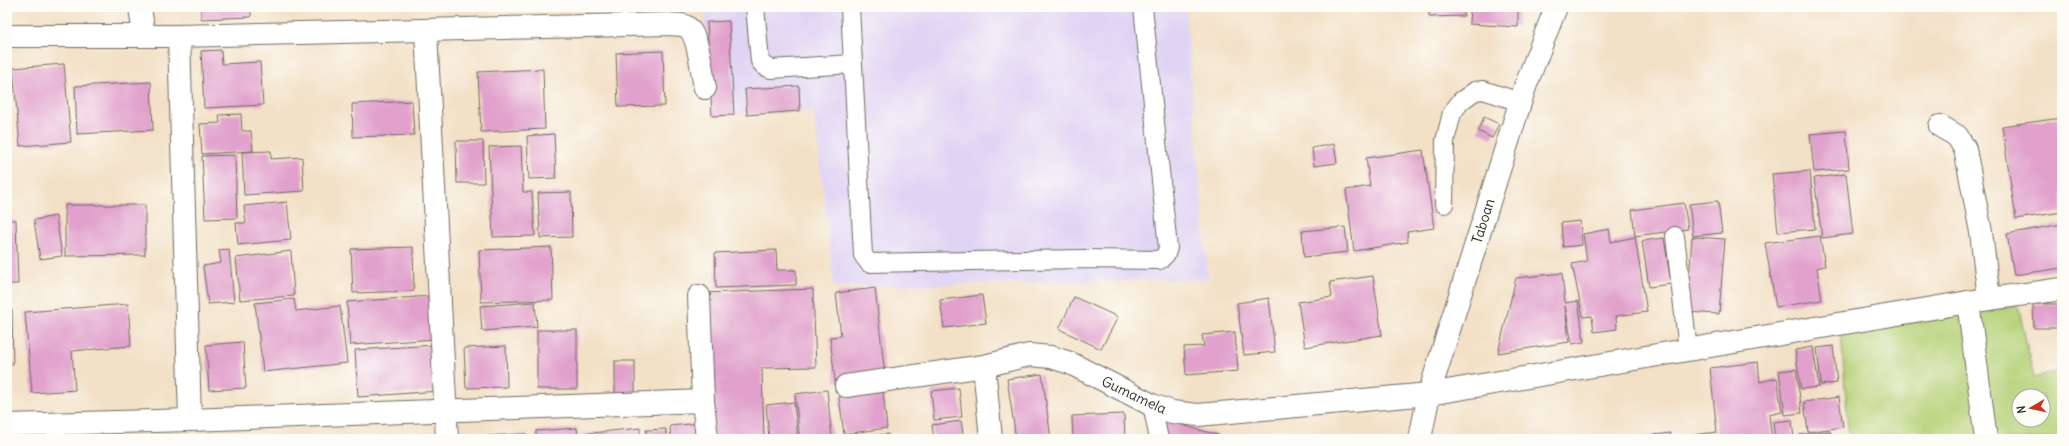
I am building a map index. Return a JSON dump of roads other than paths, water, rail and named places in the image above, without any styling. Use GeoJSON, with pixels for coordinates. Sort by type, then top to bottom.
{"type":"FeatureCollection","features":[{"type":"Feature","properties":{"kind":"street"},"geometry":{"type":"LineString","coordinates":[[140,7],[144,36]]}},
{"type":"Feature","properties":{"kind":"street","name":"Taboan"},"geometry":{"type":"LineString","coordinates":[[1420,439],[1429,394],[1520,102],[1556,7]]}},
{"type":"Feature","properties":{"kind":"street"},"geometry":{"type":"LineString","coordinates":[[7,36],[179,36],[669,24],[685,26],[691,31],[696,42],[705,88]]}},
{"type":"Feature","properties":{"kind":"street"},"geometry":{"type":"LineString","coordinates":[[426,31],[447,439]]}},
{"type":"Feature","properties":{"kind":"street"},"geometry":{"type":"LineString","coordinates":[[179,36],[190,420]]}},
{"type":"Feature","properties":{"kind":"street"},"geometry":{"type":"LineString","coordinates":[[1940,126],[1957,136],[1965,149],[1981,232],[1979,301],[1986,439]]}},
{"type":"Feature","properties":{"kind":"street","name":"Gumamela"},"geometry":{"type":"LineString","coordinates":[[846,386],[984,366],[1029,355],[1051,357],[1070,363],[1152,405],[1172,412],[1198,415],[1429,394],[1979,301],[2062,289]]}},
{"type":"Feature","properties":{"kind":"street"},"geometry":{"type":"LineString","coordinates":[[699,296],[703,402],[707,439]]}},
{"type":"Feature","properties":{"kind":"street"},"geometry":{"type":"LineString","coordinates":[[984,366],[991,439]]}},
{"type":"Feature","properties":{"kind":"street"},"geometry":{"type":"LineString","coordinates":[[7,425],[703,402]]}},
{"type":"Feature","properties":{"kind":"lane"},"geometry":{"type":"LineString","coordinates":[[755,7],[760,61],[764,66],[771,69],[853,64]]}},
{"type":"Feature","properties":{"kind":"lane"},"geometry":{"type":"LineString","coordinates":[[850,7],[863,256],[869,264],[1082,259],[1160,260],[1166,254],[1168,248],[1143,7]]}},
{"type":"Feature","properties":{"kind":"lane"},"geometry":{"type":"LineString","coordinates":[[1444,204],[1445,141],[1452,113],[1461,101],[1475,91],[1483,90],[1520,102]]}},
{"type":"Feature","properties":{"kind":"lane"},"geometry":{"type":"LineString","coordinates":[[1675,236],[1688,350]]}},
{"type":"Feature","properties":{"kind":"lane"},"geometry":{"type":"LineString","coordinates":[[1152,405],[1159,439]]}}]}
